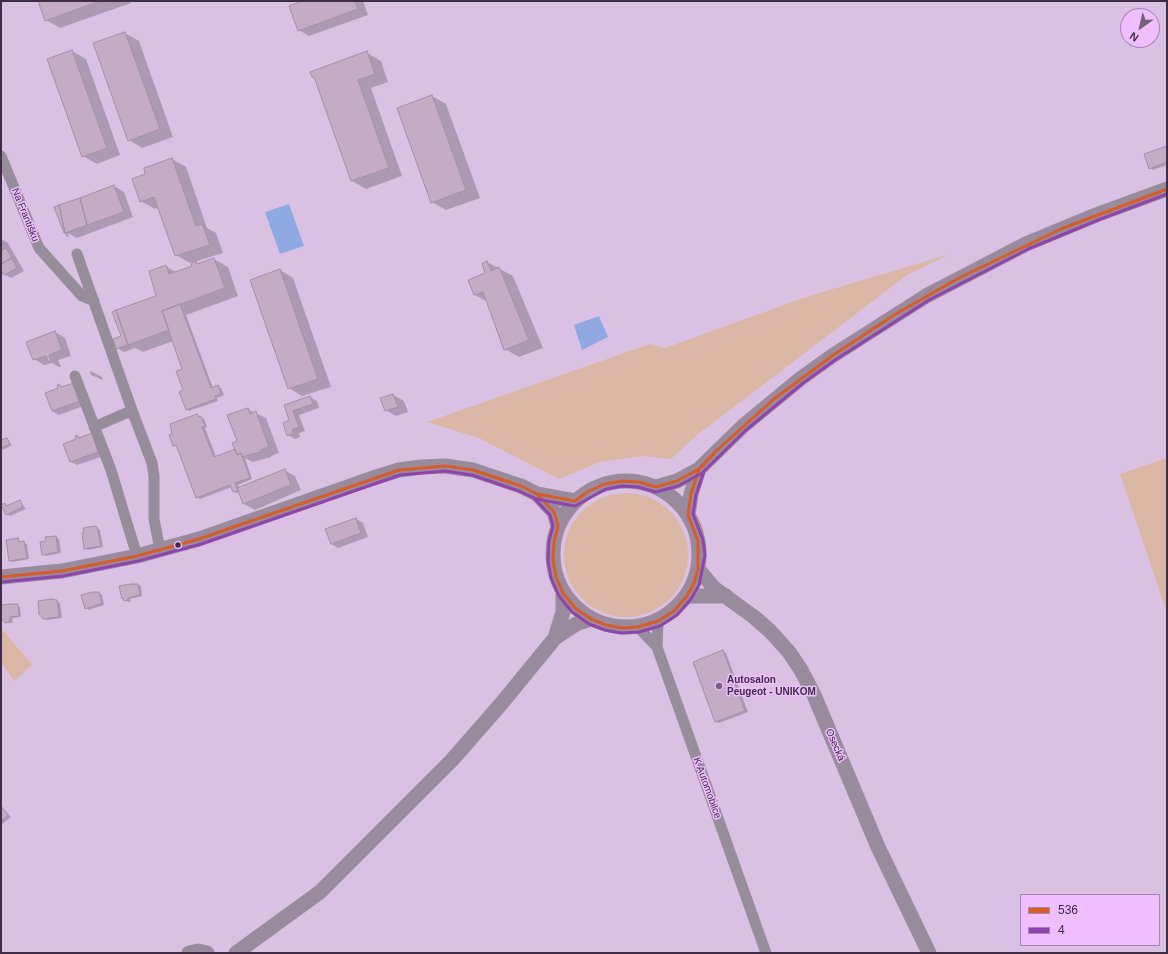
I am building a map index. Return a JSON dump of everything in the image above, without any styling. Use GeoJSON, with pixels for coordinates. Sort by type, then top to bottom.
{"type":"FeatureCollection","features":[{"type":"Feature","properties":{"kind":"main road"},"geometry":{"type":"LineString","coordinates":[[656,487],[677,481],[699,469],[743,426],[800,379],[832,356],[920,300],[959,278],[1026,244],[1096,215],[1167,189]]}},
{"type":"Feature","properties":{"kind":"main road"},"geometry":{"type":"LineString","coordinates":[[1,577],[62,571],[160,550],[199,539],[399,470],[445,466],[473,470],[521,486],[537,494],[575,501]]}},
{"type":"Feature","properties":{"kind":"main road"},"geometry":{"type":"LineString","coordinates":[[688,515],[691,494],[699,469]]}},
{"type":"Feature","properties":{"kind":"main road"},"geometry":{"type":"LineString","coordinates":[[622,481],[639,482],[656,487],[674,499],[688,515],[698,541],[698,569],[687,596],[674,610],[658,621],[638,627],[622,628],[606,625],[591,619],[575,608],[563,592],[556,577],[553,560],[554,542],[558,526],[575,501],[589,491],[605,484],[622,481]]}},
{"type":"Feature","properties":{"kind":"main road"},"geometry":{"type":"LineString","coordinates":[[537,494],[554,512],[558,526]]}},
{"type":"Feature","properties":{"kind":"main road","name":"Osecká"},"geometry":{"type":"LineString","coordinates":[[698,569],[714,588],[754,617],[770,631],[789,652],[804,676],[878,847],[929,953]]}},
{"type":"Feature","properties":{"kind":"main road"},"geometry":{"type":"LineString","coordinates":[[555,638],[563,612],[563,592]]}},
{"type":"Feature","properties":{"kind":"main road"},"geometry":{"type":"LineString","coordinates":[[687,596],[726,596]]}},
{"type":"Feature","properties":{"kind":"main road"},"geometry":{"type":"LineString","coordinates":[[236,953],[320,892],[384,830],[452,760],[502,704],[555,638],[576,624],[591,619]]}},
{"type":"Feature","properties":{"kind":"main road"},"geometry":{"type":"LineString","coordinates":[[189,953],[208,953]]}},
{"type":"Feature","properties":{"kind":"street","name":"Na Františku"},"geometry":{"type":"LineString","coordinates":[[1,156],[39,248],[82,296],[94,301]]}},
{"type":"Feature","properties":{"kind":"street"},"geometry":{"type":"LineString","coordinates":[[78,254],[133,413],[152,463],[154,476],[154,519],[160,550]]}},
{"type":"Feature","properties":{"kind":"street"},"geometry":{"type":"LineString","coordinates":[[75,376],[111,470],[136,556]]}},
{"type":"Feature","properties":{"kind":"street"},"geometry":{"type":"LineString","coordinates":[[94,427],[126,413],[133,413]]}},
{"type":"Feature","properties":{"kind":"street","name":"K Automobilce"},"geometry":{"type":"LineString","coordinates":[[658,621],[657,647],[766,953]]}},
{"type":"Feature","properties":{"kind":"street"},"geometry":{"type":"LineString","coordinates":[[638,627],[657,647]]}},
{"type":"Feature","properties":{"kind":"shaded area"},"geometry":{"type":"Polygon","coordinates":[[[950,254],[907,275],[697,435],[671,459],[642,456],[600,462],[559,479],[479,438],[427,422],[650,344],[665,348],[806,297],[950,254]]]}},
{"type":"Feature","properties":{"kind":"shaded area"},"geometry":{"type":"Polygon","coordinates":[[[1167,458],[1167,613],[1120,474],[1167,458]]]}},
{"type":"Feature","properties":{"kind":"shaded area"},"geometry":{"type":"Polygon","coordinates":[[[626,493],[638,494],[650,498],[660,503],[670,511],[678,521],[683,531],[687,543],[687,567],[683,579],[678,589],[670,599],[660,607],[650,612],[638,616],[626,617],[614,616],[602,612],[592,607],[582,599],[574,589],[569,579],[565,567],[564,555],[565,543],[569,531],[574,521],[582,511],[592,503],[602,498],[614,494],[626,493]]]}},
{"type":"Feature","properties":{"kind":"shaded area"},"geometry":{"type":"Polygon","coordinates":[[[1,628],[32,665],[14,681],[1,662],[1,628]]]}},
{"type":"Feature","properties":{"kind":"water"},"geometry":{"type":"Polygon","coordinates":[[[289,204],[304,246],[280,254],[265,212],[289,204]]]}},
{"type":"Feature","properties":{"kind":"water"},"geometry":{"type":"Polygon","coordinates":[[[599,316],[608,337],[582,350],[574,325],[599,316]]]}},
{"type":"Feature","properties":{"kind":"building"},"geometry":{"type":"Polygon","coordinates":[[[38,1],[100,1],[45,21],[38,1]]]}},
{"type":"Feature","properties":{"kind":"building"},"geometry":{"type":"Polygon","coordinates":[[[302,1],[355,1],[358,9],[298,31],[289,6],[302,1]]]}},
{"type":"Feature","properties":{"kind":"building"},"geometry":{"type":"Polygon","coordinates":[[[125,32],[160,129],[128,141],[93,43],[125,32]]]}},
{"type":"Feature","properties":{"kind":"building"},"geometry":{"type":"Polygon","coordinates":[[[72,50],[107,148],[82,157],[47,59],[72,50]]]}},
{"type":"Feature","properties":{"kind":"building"},"geometry":{"type":"Polygon","coordinates":[[[367,51],[375,74],[358,80],[389,168],[351,181],[314,77],[312,77],[310,72],[367,51]]]}},
{"type":"Feature","properties":{"kind":"building"},"geometry":{"type":"Polygon","coordinates":[[[432,95],[466,190],[431,203],[397,108],[432,95]]]}},
{"type":"Feature","properties":{"kind":"building"},"geometry":{"type":"Polygon","coordinates":[[[1167,146],[1167,162],[1149,169],[1144,154],[1167,146]]]}},
{"type":"Feature","properties":{"kind":"building"},"geometry":{"type":"Polygon","coordinates":[[[172,158],[196,226],[202,224],[210,245],[175,256],[154,197],[140,202],[132,179],[145,174],[144,168],[172,158]]]}},
{"type":"Feature","properties":{"kind":"building"},"geometry":{"type":"Polygon","coordinates":[[[114,185],[124,212],[87,225],[80,198],[114,185]]]}},
{"type":"Feature","properties":{"kind":"building"},"geometry":{"type":"Polygon","coordinates":[[[80,198],[87,225],[65,233],[59,205],[80,198]]]}},
{"type":"Feature","properties":{"kind":"building"},"geometry":{"type":"Polygon","coordinates":[[[59,205],[65,233],[54,207],[59,205]]]}},
{"type":"Feature","properties":{"kind":"building"},"geometry":{"type":"Polygon","coordinates":[[[6,248],[12,258],[1,264],[1,251],[6,248]]]}},
{"type":"Feature","properties":{"kind":"building"},"geometry":{"type":"Polygon","coordinates":[[[12,258],[17,268],[4,275],[1,270],[1,264],[12,258]]]}},
{"type":"Feature","properties":{"kind":"building"},"geometry":{"type":"Polygon","coordinates":[[[214,258],[225,288],[162,311],[169,330],[128,345],[116,310],[156,296],[149,271],[166,265],[169,274],[192,266],[191,263],[196,261],[197,264],[214,258]]]}},
{"type":"Feature","properties":{"kind":"building"},"geometry":{"type":"Polygon","coordinates":[[[487,261],[491,271],[499,267],[529,340],[504,350],[483,292],[474,295],[468,280],[485,273],[482,264],[487,261]]]}},
{"type":"Feature","properties":{"kind":"building"},"geometry":{"type":"Polygon","coordinates":[[[280,269],[318,379],[288,389],[250,280],[280,269]]]}},
{"type":"Feature","properties":{"kind":"building"},"geometry":{"type":"Polygon","coordinates":[[[180,304],[211,388],[218,385],[221,394],[215,396],[216,399],[186,410],[179,392],[183,390],[176,371],[182,369],[162,311],[180,304]]]}},
{"type":"Feature","properties":{"kind":"building"},"geometry":{"type":"Polygon","coordinates":[[[116,310],[128,345],[116,349],[113,339],[121,336],[112,312],[116,310]]]}},
{"type":"Feature","properties":{"kind":"building"},"geometry":{"type":"Polygon","coordinates":[[[55,331],[62,350],[49,355],[51,361],[48,362],[46,356],[33,360],[26,342],[55,331]]]}},
{"type":"Feature","properties":{"kind":"building"},"geometry":{"type":"Polygon","coordinates":[[[74,383],[80,401],[52,411],[45,393],[58,388],[57,385],[59,384],[61,387],[74,383]]]}},
{"type":"Feature","properties":{"kind":"building"},"geometry":{"type":"Polygon","coordinates":[[[393,394],[398,407],[385,411],[380,398],[393,394]]]}},
{"type":"Feature","properties":{"kind":"building"},"geometry":{"type":"Polygon","coordinates":[[[310,396],[313,404],[293,411],[299,427],[292,430],[294,433],[287,436],[283,423],[289,420],[284,405],[310,396]]]}},
{"type":"Feature","properties":{"kind":"building"},"geometry":{"type":"Polygon","coordinates":[[[248,408],[250,414],[256,411],[269,447],[261,450],[261,452],[242,457],[241,453],[237,455],[232,443],[237,441],[227,415],[248,408]]]}},
{"type":"Feature","properties":{"kind":"building"},"geometry":{"type":"Polygon","coordinates":[[[197,414],[199,417],[201,416],[205,426],[202,427],[214,457],[235,449],[237,455],[241,453],[250,478],[235,483],[238,491],[233,492],[230,485],[196,498],[176,445],[173,446],[169,435],[172,434],[170,424],[197,414]]]}},
{"type":"Feature","properties":{"kind":"building"},"geometry":{"type":"Polygon","coordinates":[[[92,433],[98,452],[70,462],[63,444],[76,439],[75,436],[77,435],[79,438],[92,433]]]}},
{"type":"Feature","properties":{"kind":"building"},"geometry":{"type":"Polygon","coordinates":[[[7,438],[10,444],[1,448],[1,440],[7,438]]]}},
{"type":"Feature","properties":{"kind":"building"},"geometry":{"type":"Polygon","coordinates":[[[285,469],[291,485],[243,504],[237,488],[285,469]]]}},
{"type":"Feature","properties":{"kind":"building"},"geometry":{"type":"Polygon","coordinates":[[[20,500],[23,507],[6,515],[1,505],[5,503],[6,506],[20,500]]]}},
{"type":"Feature","properties":{"kind":"building"},"geometry":{"type":"Polygon","coordinates":[[[356,518],[361,533],[331,544],[325,529],[356,518]]]}},
{"type":"Feature","properties":{"kind":"building"},"geometry":{"type":"Polygon","coordinates":[[[94,526],[97,527],[101,546],[84,549],[82,533],[84,533],[83,528],[94,526]]]}},
{"type":"Feature","properties":{"kind":"building"},"geometry":{"type":"Polygon","coordinates":[[[56,536],[58,552],[42,555],[40,542],[46,541],[45,537],[56,536]]]}},
{"type":"Feature","properties":{"kind":"building"},"geometry":{"type":"Polygon","coordinates":[[[18,538],[19,542],[24,541],[27,558],[9,561],[6,540],[18,538]]]}},
{"type":"Feature","properties":{"kind":"building"},"geometry":{"type":"Polygon","coordinates":[[[138,584],[140,595],[128,598],[128,600],[124,601],[123,598],[122,599],[119,586],[138,584]]]}},
{"type":"Feature","properties":{"kind":"building"},"geometry":{"type":"Polygon","coordinates":[[[99,592],[102,603],[85,609],[81,595],[99,592]]]}},
{"type":"Feature","properties":{"kind":"building"},"geometry":{"type":"Polygon","coordinates":[[[51,599],[57,600],[59,617],[43,619],[39,614],[38,601],[51,599]]]}},
{"type":"Feature","properties":{"kind":"building"},"geometry":{"type":"Polygon","coordinates":[[[18,604],[19,616],[10,617],[10,622],[5,623],[1,618],[1,605],[18,604]]]}},
{"type":"Feature","properties":{"kind":"building","name":"Autosalon Peugeot - UNIKOM"},"geometry":{"type":"Polygon","coordinates":[[[723,650],[745,711],[715,722],[693,662],[723,650]]]}},
{"type":"Feature","properties":{"kind":"building"},"geometry":{"type":"Polygon","coordinates":[[[1,806],[8,815],[1,821],[1,806]]]}},
{"type":"Feature","properties":{"kind":"transit line","name":"536"},"geometry":{"type":"LineString","coordinates":[[1,577],[62,571],[137,556],[199,539],[399,470],[445,466],[473,470],[521,486],[537,494],[554,512],[558,526],[554,542],[553,560],[556,577],[563,593],[575,608],[591,619],[606,625],[622,628],[638,627],[658,621],[674,611],[687,596],[694,583],[698,569],[698,541],[688,515],[691,494],[699,469],[715,452],[774,399],[832,356],[894,315],[959,278],[1061,229],[1167,189]]}},
{"type":"Feature","properties":{"kind":"transit line","name":"4"},"geometry":{"type":"LineString","coordinates":[[1,582],[63,576],[138,561],[201,544],[400,475],[445,471],[472,475],[519,491],[536,499],[575,506],[606,489],[622,486],[638,487],[656,492],[678,486],[702,473],[746,430],[803,383],[835,360],[929,300],[1028,249],[1098,220],[1167,194]]}},
{"type":"Feature","properties":{"kind":"transit line","name":"536"},"geometry":{"type":"LineString","coordinates":[[521,486],[537,494],[575,501],[589,491],[605,484],[622,481],[639,482],[656,487],[677,481],[699,469],[714,454]]}},
{"type":"Feature","properties":{"kind":"transit line","name":"4"},"geometry":{"type":"LineString","coordinates":[[533,497],[550,515],[553,526],[549,541],[548,560],[551,578],[559,596],[572,612],[589,624],[605,630],[621,633],[639,632],[660,626],[677,615],[691,599],[699,585],[705,555],[703,540],[693,514],[696,495],[704,471]]}},
{"type":"Feature","properties":{"kind":"place","name":"Autosalon Peugeot - UNIKOM"},"geometry":{"type":"Point","coordinates":[719,686]}}]}
